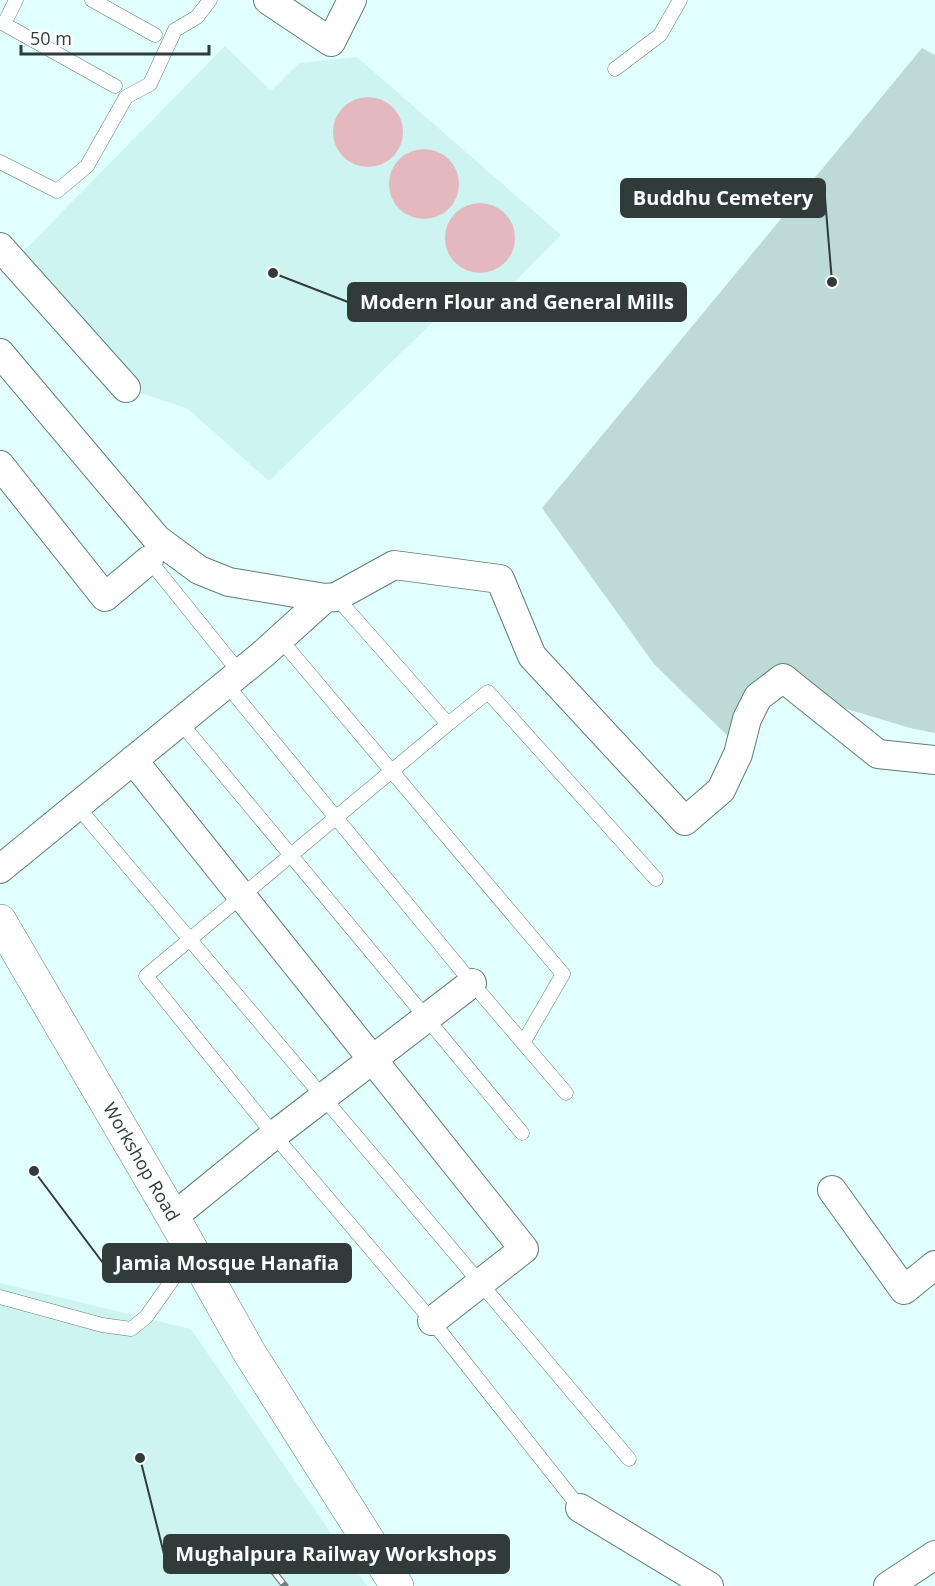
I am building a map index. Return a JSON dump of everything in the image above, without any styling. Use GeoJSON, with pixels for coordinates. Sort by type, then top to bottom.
{"type":"FeatureCollection","features":[{"type":"Feature","properties":{"kind":"main road","name":"Workshop Road"},"geometry":{"type":"LineString","coordinates":[[0,921],[249,1352],[397,1586]]}},
{"type":"Feature","properties":{"kind":"street"},"geometry":{"type":"LineString","coordinates":[[268,0],[332,42],[352,0]]}},
{"type":"Feature","properties":{"kind":"street"},"geometry":{"type":"LineString","coordinates":[[0,247],[126,388]]}},
{"type":"Feature","properties":{"kind":"street"},"geometry":{"type":"LineString","coordinates":[[0,353],[157,538],[199,570],[229,582],[330,598]]}},
{"type":"Feature","properties":{"kind":"street"},"geometry":{"type":"LineString","coordinates":[[0,465],[105,597],[149,560]]}},
{"type":"Feature","properties":{"kind":"street"},"geometry":{"type":"LineString","coordinates":[[0,869],[330,598],[394,565],[500,579],[532,656],[685,821],[721,790],[738,754],[747,719],[758,697],[783,678],[878,754],[935,760]]}},
{"type":"Feature","properties":{"kind":"street"},"geometry":{"type":"LineString","coordinates":[[133,760],[524,1249],[432,1321]]}},
{"type":"Feature","properties":{"kind":"street"},"geometry":{"type":"LineString","coordinates":[[173,1217],[274,1135],[472,983]]}},
{"type":"Feature","properties":{"kind":"street"},"geometry":{"type":"LineString","coordinates":[[832,1191],[904,1290],[935,1265]]}},
{"type":"Feature","properties":{"kind":"street"},"geometry":{"type":"LineString","coordinates":[[580,1508],[709,1586]]}},
{"type":"Feature","properties":{"kind":"street"},"geometry":{"type":"LineString","coordinates":[[888,1586],[935,1555]]}},
{"type":"Feature","properties":{"kind":"lane"},"geometry":{"type":"LineString","coordinates":[[16,0],[4,24],[115,86]]}},
{"type":"Feature","properties":{"kind":"lane"},"geometry":{"type":"LineString","coordinates":[[92,0],[155,35]]}},
{"type":"Feature","properties":{"kind":"lane"},"geometry":{"type":"LineString","coordinates":[[0,162],[57,191],[87,166],[126,97],[150,84],[175,30],[196,17],[210,0]]}},
{"type":"Feature","properties":{"kind":"lane"},"geometry":{"type":"LineString","coordinates":[[615,69],[660,35],[680,0]]}},
{"type":"Feature","properties":{"kind":"lane"},"geometry":{"type":"LineString","coordinates":[[149,560],[233,679],[336,817],[566,1093]]}},
{"type":"Feature","properties":{"kind":"lane"},"geometry":{"type":"LineString","coordinates":[[330,598],[448,724]]}},
{"type":"Feature","properties":{"kind":"lane"},"geometry":{"type":"LineString","coordinates":[[280,639],[563,974],[523,1043]]}},
{"type":"Feature","properties":{"kind":"lane"},"geometry":{"type":"LineString","coordinates":[[580,1508],[432,1321],[274,1135],[146,976],[488,692],[656,879]]}},
{"type":"Feature","properties":{"kind":"lane"},"geometry":{"type":"LineString","coordinates":[[180,722],[522,1133]]}},
{"type":"Feature","properties":{"kind":"lane"},"geometry":{"type":"LineString","coordinates":[[77,806],[629,1459]]}},
{"type":"Feature","properties":{"kind":"lane"},"geometry":{"type":"LineString","coordinates":[[0,1297],[102,1325],[131,1329],[146,1317],[192,1252]]}},
{"type":"Feature","properties":{"kind":"shaded area"},"geometry":{"type":"Polygon","coordinates":[[[225,46],[271,91],[299,63],[357,57],[561,235],[492,305],[471,285],[269,481],[188,409],[126,388],[13,262],[225,46]]]}},
{"type":"Feature","properties":{"kind":"shaded area"},"geometry":{"type":"Polygon","coordinates":[[[922,48],[935,55],[935,733],[910,728],[774,687],[742,750],[654,664],[542,508],[922,48]]]}},
{"type":"Feature","properties":{"kind":"shaded area"},"geometry":{"type":"Polygon","coordinates":[[[0,1283],[191,1329],[367,1586],[0,1586],[0,1283]]]}},
{"type":"Feature","properties":{"kind":"building"},"geometry":{"type":"Polygon","coordinates":[[[361,97],[375,97],[388,103],[397,112],[403,125],[401,145],[393,157],[375,167],[361,167],[348,161],[339,152],[333,139],[333,125],[339,112],[348,103],[361,97]]]}},
{"type":"Feature","properties":{"kind":"building"},"geometry":{"type":"Polygon","coordinates":[[[417,149],[431,149],[444,155],[453,164],[459,177],[457,197],[449,209],[431,219],[417,219],[404,213],[395,204],[389,191],[389,177],[395,164],[404,155],[417,149]]]}},
{"type":"Feature","properties":{"kind":"building"},"geometry":{"type":"Polygon","coordinates":[[[480,203],[493,206],[505,213],[512,225],[515,238],[512,251],[505,263],[493,270],[480,273],[467,270],[455,263],[448,251],[445,238],[448,225],[455,213],[467,206],[480,203]]]}},
{"type":"Feature","properties":{"kind":"railway"},"geometry":{"type":"LineString","coordinates":[[274,1572],[285,1586]]}},
{"type":"Feature","properties":{"kind":"place","name":"Modern Flour and General Mills"},"geometry":{"type":"Point","coordinates":[273,273]}},
{"type":"Feature","properties":{"kind":"place","name":"Buddhu Cemetery"},"geometry":{"type":"Point","coordinates":[832,282]}},
{"type":"Feature","properties":{"kind":"place","name":"Jamia Mosque Hanafia"},"geometry":{"type":"Point","coordinates":[34,1171]}},
{"type":"Feature","properties":{"kind":"place","name":"Mughalpura Railway Workshops"},"geometry":{"type":"Point","coordinates":[140,1458]}}]}
